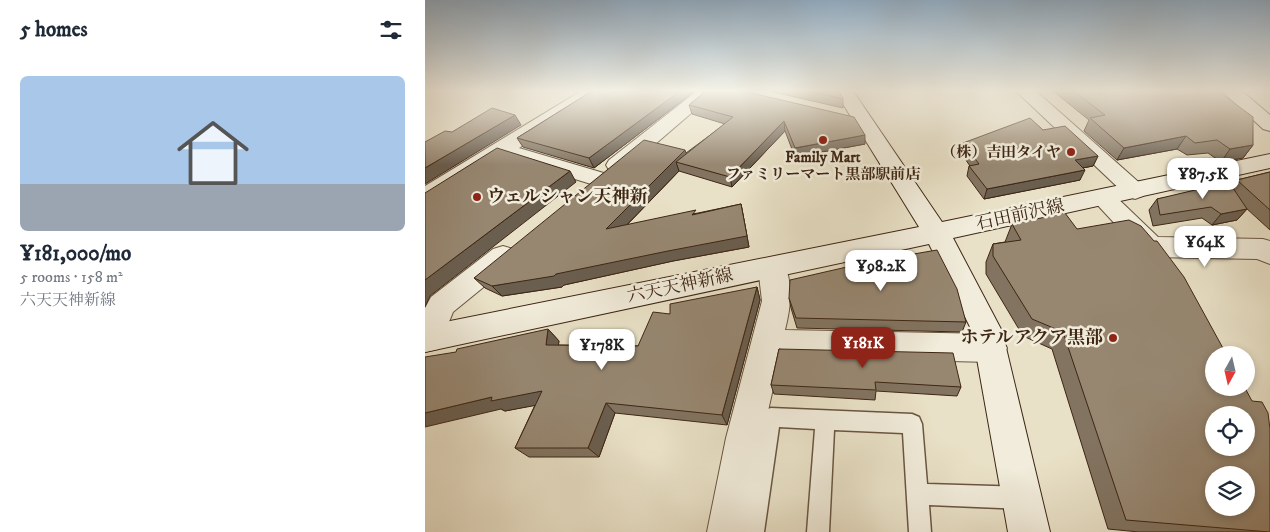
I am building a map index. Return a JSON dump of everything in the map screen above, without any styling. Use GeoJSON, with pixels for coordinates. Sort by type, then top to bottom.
{"type":"FeatureCollection","features":[{"type":"Feature","properties":{"kind":"street"},"geometry":{"type":"LineString","coordinates":[[425,197],[554,116]]}},
{"type":"Feature","properties":{"kind":"street"},"geometry":{"type":"LineString","coordinates":[[580,195],[678,116]]}},
{"type":"Feature","properties":{"kind":"street"},"geometry":{"type":"LineString","coordinates":[[846,116],[863,120]]}},
{"type":"Feature","properties":{"kind":"street"},"geometry":{"type":"LineString","coordinates":[[860,116],[947,250],[987,331],[1029,532]]}},
{"type":"Feature","properties":{"kind":"street"},"geometry":{"type":"LineString","coordinates":[[1052,116],[1135,191]]}},
{"type":"Feature","properties":{"kind":"street"},"geometry":{"type":"LineString","coordinates":[[1259,116],[1270,125]]}},
{"type":"Feature","properties":{"kind":"street"},"geometry":{"type":"LineString","coordinates":[[501,149],[599,179]]}},
{"type":"Feature","properties":{"kind":"street","name":"石田前沢線"},"geometry":{"type":"LineString","coordinates":[[935,232],[1103,198],[1270,161]]}},
{"type":"Feature","properties":{"kind":"street"},"geometry":{"type":"LineString","coordinates":[[1103,198],[1151,246],[1171,273]]}},
{"type":"Feature","properties":{"kind":"street","name":"六天天神新線"},"geometry":{"type":"LineString","coordinates":[[426,339],[935,232]]}},
{"type":"Feature","properties":{"kind":"street"},"geometry":{"type":"LineString","coordinates":[[426,339],[441,305],[518,244]]}},
{"type":"Feature","properties":{"kind":"street"},"geometry":{"type":"LineString","coordinates":[[1151,246],[1263,249],[1270,254]]}},
{"type":"Feature","properties":{"kind":"street"},"geometry":{"type":"LineString","coordinates":[[728,532],[745,438],[777,301],[772,267]]}},
{"type":"Feature","properties":{"kind":"street"},"geometry":{"type":"LineString","coordinates":[[767,343],[991,348]]}},
{"type":"Feature","properties":{"kind":"lane"},"geometry":{"type":"LineString","coordinates":[[753,532],[771,417],[912,424],[920,532]]}},
{"type":"Feature","properties":{"kind":"lane"},"geometry":{"type":"LineString","coordinates":[[817,532],[825,419]]}},
{"type":"Feature","properties":{"kind":"lane"},"geometry":{"type":"LineString","coordinates":[[917,494],[1023,498]]}},
{"type":"Feature","properties":{"kind":"building"},"geometry":{"type":"Polygon","coordinates":[[[479,116],[514,116],[425,168],[425,142],[445,131],[452,132],[479,116]]]}},
{"type":"Feature","properties":{"kind":"building"},"geometry":{"type":"Polygon","coordinates":[[[552,116],[646,116],[589,158],[517,138],[552,116]]]}},
{"type":"Feature","properties":{"kind":"building"},"geometry":{"type":"Polygon","coordinates":[[[729,116],[849,116],[854,117],[865,135],[795,148],[784,121],[730,177],[676,162],[733,117],[729,116]]]}},
{"type":"Feature","properties":{"kind":"building"},"geometry":{"type":"Polygon","coordinates":[[[1101,116],[1251,116],[1253,117],[1253,145],[1230,149],[1217,140],[1195,143],[1186,136],[1124,148],[1090,118],[1101,116]]]}},
{"type":"Feature","properties":{"kind":"building"},"geometry":{"type":"Polygon","coordinates":[[[1030,118],[1043,130],[1065,126],[1098,156],[1075,160],[1085,170],[987,189],[969,166],[979,164],[963,143],[1030,118]]]}},
{"type":"Feature","properties":{"kind":"building"},"geometry":{"type":"Polygon","coordinates":[[[644,140],[685,150],[606,229],[696,210],[692,215],[741,204],[747,236],[556,274],[554,276],[492,286],[474,278],[644,140]]]}},
{"type":"Feature","properties":{"kind":"building"},"geometry":{"type":"Polygon","coordinates":[[[497,148],[570,171],[425,280],[425,193],[497,148]]]}},
{"type":"Feature","properties":{"kind":"building"},"geometry":{"type":"Polygon","coordinates":[[[1270,172],[1270,210],[1237,180],[1270,172]]]}},
{"type":"Feature","properties":{"kind":"building"},"geometry":{"type":"Polygon","coordinates":[[[1229,182],[1247,209],[1221,214],[1211,207],[1160,215],[1157,199],[1229,182]]]}},
{"type":"Feature","properties":{"kind":"building"},"geometry":{"type":"Polygon","coordinates":[[[1065,213],[1077,229],[1129,220],[1141,226],[1154,241],[1157,241],[1184,277],[1222,346],[1205,346],[1205,396],[1249,396],[1252,401],[1262,402],[1268,413],[1270,429],[1270,532],[1126,520],[1063,332],[1032,319],[993,256],[993,244],[1021,240],[1012,224],[1065,213]]]}},
{"type":"Feature","properties":{"kind":"building"},"geometry":{"type":"Polygon","coordinates":[[[937,250],[957,289],[966,322],[796,318],[789,298],[790,280],[873,261],[937,250]]]}},
{"type":"Feature","properties":{"kind":"building"},"geometry":{"type":"Polygon","coordinates":[[[757,287],[722,415],[606,403],[588,448],[515,448],[542,391],[491,401],[492,397],[425,413],[425,357],[456,352],[457,349],[548,329],[546,345],[638,346],[653,312],[670,314],[670,304],[757,287]]]}},
{"type":"Feature","properties":{"kind":"building"},"geometry":{"type":"Polygon","coordinates":[[[779,349],[953,353],[961,387],[875,382],[876,390],[771,385],[779,349]]]}},
{"type":"Feature","properties":{"kind":"place","name":"Family Mart ファミリーマート黒部駅前店"},"geometry":{"type":"Point","coordinates":[823,140]}},
{"type":"Feature","properties":{"kind":"place","name":"（株）吉田タイヤ"},"geometry":{"type":"Point","coordinates":[1071,152]}},
{"type":"Feature","properties":{"kind":"place","name":"ウェルシャン天神新"},"geometry":{"type":"Point","coordinates":[477,197]}},
{"type":"Feature","properties":{"kind":"place","name":"ホテルアクア黒部"},"geometry":{"type":"Point","coordinates":[1113,338]}}]}
